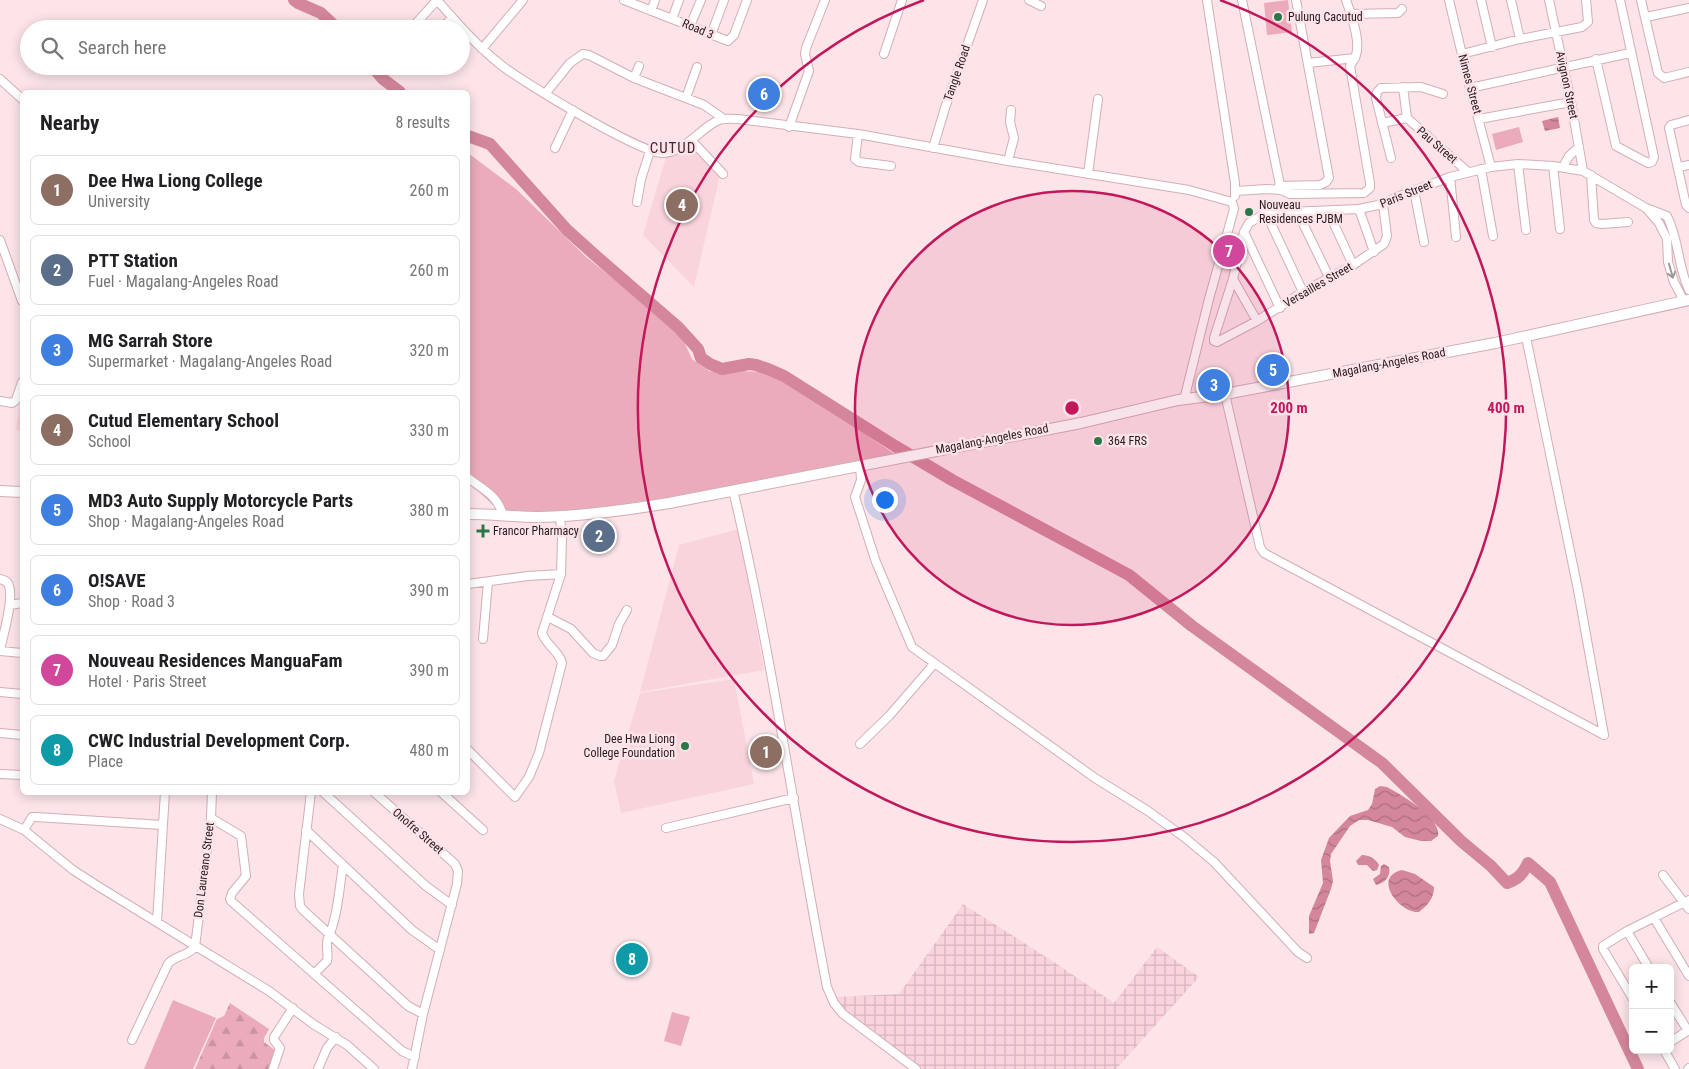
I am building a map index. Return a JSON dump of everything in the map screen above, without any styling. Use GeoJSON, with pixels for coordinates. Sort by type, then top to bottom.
{"type":"FeatureCollection","features":[{"type":"Feature","properties":{"kind":"main road","name":"Magalang-Angeles Road"},"geometry":{"type":"LineString","coordinates":[[470,514],[560,516],[660,504],[860,466],[911,454],[1081,423],[1181,400],[1225,394],[1526,336],[1686,300]]}},
{"type":"Feature","properties":{"kind":"main road"},"geometry":{"type":"LineString","coordinates":[[0,491],[20,492]]}},
{"type":"Feature","properties":{"kind":"street"},"geometry":{"type":"LineString","coordinates":[[419,20],[437,0],[452,18]]}},
{"type":"Feature","properties":{"kind":"street"},"geometry":{"type":"LineString","coordinates":[[482,49],[522,0]]}},
{"type":"Feature","properties":{"kind":"street"},"geometry":{"type":"LineString","coordinates":[[651,11],[655,0]]}},
{"type":"Feature","properties":{"kind":"street"},"geometry":{"type":"LineString","coordinates":[[672,19],[679,0]]}},
{"type":"Feature","properties":{"kind":"street"},"geometry":{"type":"LineString","coordinates":[[690,26],[701,0]]}},
{"type":"Feature","properties":{"kind":"street"},"geometry":{"type":"LineString","coordinates":[[711,35],[724,0]]}},
{"type":"Feature","properties":{"kind":"street","name":"Road 3"},"geometry":{"type":"LineString","coordinates":[[629,1],[726,41],[733,38],[747,0]]}},
{"type":"Feature","properties":{"kind":"street"},"geometry":{"type":"LineString","coordinates":[[789,126],[809,71],[805,54],[806,48],[825,0]]}},
{"type":"Feature","properties":{"kind":"street"},"geometry":{"type":"LineString","coordinates":[[884,54],[902,0]]}},
{"type":"Feature","properties":{"kind":"street","name":"Tangle Road"},"geometry":{"type":"LineString","coordinates":[[933,148],[983,0]]}},
{"type":"Feature","properties":{"kind":"street"},"geometry":{"type":"LineString","coordinates":[[1029,0],[1041,6]]}},
{"type":"Feature","properties":{"kind":"street"},"geometry":{"type":"LineString","coordinates":[[1181,400],[1204,298],[1230,204],[1236,191],[1207,0]]}},
{"type":"Feature","properties":{"kind":"street"},"geometry":{"type":"LineString","coordinates":[[1242,0],[1280,188],[1285,193],[1294,194],[1364,193],[1370,188],[1350,66],[1355,58],[1357,44],[1346,0]]}},
{"type":"Feature","properties":{"kind":"street"},"geometry":{"type":"LineString","coordinates":[[1236,191],[1320,185],[1329,178],[1296,0]]}},
{"type":"Feature","properties":{"kind":"street","name":"Nimes Street"},"geometry":{"type":"LineString","coordinates":[[1449,0],[1491,167]]}},
{"type":"Feature","properties":{"kind":"street"},"geometry":{"type":"LineString","coordinates":[[1481,0],[1492,46]]}},
{"type":"Feature","properties":{"kind":"street"},"geometry":{"type":"LineString","coordinates":[[1511,0],[1520,39]]}},
{"type":"Feature","properties":{"kind":"street","name":"Avignon Street"},"geometry":{"type":"LineString","coordinates":[[1548,0],[1571,102],[1583,171]]}},
{"type":"Feature","properties":{"kind":"street"},"geometry":{"type":"LineString","coordinates":[[1462,54],[1520,39],[1587,25],[1586,0]]}},
{"type":"Feature","properties":{"kind":"street"},"geometry":{"type":"LineString","coordinates":[[1596,59],[1616,146],[1628,154],[1650,163],[1654,160],[1654,157],[1620,0]]}},
{"type":"Feature","properties":{"kind":"street"},"geometry":{"type":"LineString","coordinates":[[1641,0],[1658,73],[1664,78],[1689,72]]}},
{"type":"Feature","properties":{"kind":"street"},"geometry":{"type":"LineString","coordinates":[[1646,17],[1689,8]]}},
{"type":"Feature","properties":{"kind":"street"},"geometry":{"type":"LineString","coordinates":[[1351,14],[1398,13],[1402,9]]}},
{"type":"Feature","properties":{"kind":"street"},"geometry":{"type":"LineString","coordinates":[[470,37],[511,73],[613,133],[650,151],[665,153],[692,141],[715,122],[724,119],[738,119],[858,134],[1008,161],[1189,190],[1221,198],[1230,204]]}},
{"type":"Feature","properties":{"kind":"street"},"geometry":{"type":"LineString","coordinates":[[1470,88],[1630,53]]}},
{"type":"Feature","properties":{"kind":"street"},"geometry":{"type":"LineString","coordinates":[[545,94],[570,63],[583,54],[589,55],[634,78],[704,105],[724,119]]}},
{"type":"Feature","properties":{"kind":"street"},"geometry":{"type":"LineString","coordinates":[[1308,63],[1355,58]]}},
{"type":"Feature","properties":{"kind":"street"},"geometry":{"type":"LineString","coordinates":[[634,78],[639,66]]}},
{"type":"Feature","properties":{"kind":"street"},"geometry":{"type":"LineString","coordinates":[[686,98],[697,67]]}},
{"type":"Feature","properties":{"kind":"street"},"geometry":{"type":"LineString","coordinates":[[0,79],[20,96]]}},
{"type":"Feature","properties":{"kind":"street","name":"Pau Street"},"geometry":{"type":"LineString","coordinates":[[1403,87],[1407,118],[1468,172]]}},
{"type":"Feature","properties":{"kind":"street"},"geometry":{"type":"LineString","coordinates":[[1391,158],[1376,92],[1381,88],[1421,87],[1443,94]]}},
{"type":"Feature","properties":{"kind":"street"},"geometry":{"type":"LineString","coordinates":[[1088,174],[1098,99]]}},
{"type":"Feature","properties":{"kind":"street"},"geometry":{"type":"LineString","coordinates":[[1479,119],[1571,102]]}},
{"type":"Feature","properties":{"kind":"street"},"geometry":{"type":"LineString","coordinates":[[555,148],[573,110]]}},
{"type":"Feature","properties":{"kind":"street"},"geometry":{"type":"LineString","coordinates":[[1008,161],[1014,138],[1010,122],[1011,110]]}},
{"type":"Feature","properties":{"kind":"street","name":"Pau Street"},"geometry":{"type":"LineString","coordinates":[[1382,123],[1407,118]]}},
{"type":"Feature","properties":{"kind":"street"},"geometry":{"type":"LineString","coordinates":[[1689,120],[1671,125],[1669,128],[1686,205],[1689,208]]}},
{"type":"Feature","properties":{"kind":"street"},"geometry":{"type":"LineString","coordinates":[[858,134],[856,159],[859,162],[891,166]]}},
{"type":"Feature","properties":{"kind":"street"},"geometry":{"type":"LineString","coordinates":[[692,141],[723,174]]}},
{"type":"Feature","properties":{"kind":"street"},"geometry":{"type":"LineString","coordinates":[[1563,167],[1569,156],[1579,146]]}},
{"type":"Feature","properties":{"kind":"street"},"geometry":{"type":"LineString","coordinates":[[637,202],[641,179],[650,151]]}},
{"type":"Feature","properties":{"kind":"street"},"geometry":{"type":"LineString","coordinates":[[1518,164],[1526,230]]}},
{"type":"Feature","properties":{"kind":"street","name":"Paris Street"},"geometry":{"type":"LineString","coordinates":[[1266,213],[1359,209],[1383,204],[1450,177],[1491,167],[1518,164],[1563,167],[1583,171],[1646,208],[1667,216],[1678,245],[1679,261],[1689,290]]}},
{"type":"Feature","properties":{"kind":"street"},"geometry":{"type":"LineString","coordinates":[[1679,167],[1689,165]]}},
{"type":"Feature","properties":{"kind":"street"},"geometry":{"type":"LineString","coordinates":[[1553,166],[1560,229]]}},
{"type":"Feature","properties":{"kind":"street"},"geometry":{"type":"LineString","coordinates":[[1482,170],[1493,236]]}},
{"type":"Feature","properties":{"kind":"street"},"geometry":{"type":"LineString","coordinates":[[1591,175],[1596,223],[1628,222]]}},
{"type":"Feature","properties":{"kind":"street"},"geometry":{"type":"LineString","coordinates":[[1450,177],[1456,237]]}},
{"type":"Feature","properties":{"kind":"street"},"geometry":{"type":"LineString","coordinates":[[1414,190],[1424,242]]}},
{"type":"Feature","properties":{"kind":"street","name":"Versailles Street"},"geometry":{"type":"LineString","coordinates":[[1233,279],[1214,338],[1214,341],[1217,342],[1257,322],[1303,292],[1374,252],[1386,241],[1387,236],[1383,204]]}},
{"type":"Feature","properties":{"kind":"street"},"geometry":{"type":"LineString","coordinates":[[1646,208],[1659,223],[1667,239],[1668,262],[1674,282],[1686,300]]}},
{"type":"Feature","properties":{"kind":"street"},"geometry":{"type":"LineString","coordinates":[[1359,209],[1374,252]]}},
{"type":"Feature","properties":{"kind":"street"},"geometry":{"type":"LineString","coordinates":[[1297,211],[1330,277]]}},
{"type":"Feature","properties":{"kind":"street"},"geometry":{"type":"LineString","coordinates":[[1328,211],[1353,265]]}},
{"type":"Feature","properties":{"kind":"street"},"geometry":{"type":"LineString","coordinates":[[1257,322],[1233,279],[1244,232],[1249,222],[1266,213],[1303,292]]}},
{"type":"Feature","properties":{"kind":"street"},"geometry":{"type":"LineString","coordinates":[[1244,232],[1280,308]]}},
{"type":"Feature","properties":{"kind":"street"},"geometry":{"type":"LineString","coordinates":[[1667,239],[1675,236]]}},
{"type":"Feature","properties":{"kind":"street"},"geometry":{"type":"LineString","coordinates":[[0,240],[20,295]]}},
{"type":"Feature","properties":{"kind":"street"},"geometry":{"type":"LineString","coordinates":[[1225,394],[1260,548],[1264,553],[1604,735],[1580,600],[1526,336]]}},
{"type":"Feature","properties":{"kind":"street"},"geometry":{"type":"LineString","coordinates":[[0,401],[12,403],[16,400],[20,388]]}},
{"type":"Feature","properties":{"kind":"street"},"geometry":{"type":"LineString","coordinates":[[860,466],[861,480],[855,498],[876,562],[911,645],[934,664],[1095,778],[1148,811],[1184,837],[1214,862],[1298,952],[1307,958]]}},
{"type":"Feature","properties":{"kind":"street"},"geometry":{"type":"LineString","coordinates":[[470,479],[495,498],[500,504],[503,515]]}},
{"type":"Feature","properties":{"kind":"street"},"geometry":{"type":"LineString","coordinates":[[733,490],[744,537],[794,798],[802,858],[827,987],[834,1003],[843,1014],[914,1068]]}},
{"type":"Feature","properties":{"kind":"street"},"geometry":{"type":"LineString","coordinates":[[470,752],[515,797],[529,777],[539,753],[561,671],[562,660],[542,635],[561,574],[562,538],[560,516]]}},
{"type":"Feature","properties":{"kind":"street"},"geometry":{"type":"LineString","coordinates":[[470,584],[528,576],[561,574]]}},
{"type":"Feature","properties":{"kind":"street"},"geometry":{"type":"LineString","coordinates":[[0,579],[8,583],[10,588],[10,605],[0,651],[20,653]]}},
{"type":"Feature","properties":{"kind":"street"},"geometry":{"type":"LineString","coordinates":[[483,639],[488,582]]}},
{"type":"Feature","properties":{"kind":"street"},"geometry":{"type":"LineString","coordinates":[[10,605],[20,603]]}},
{"type":"Feature","properties":{"kind":"street"},"geometry":{"type":"LineString","coordinates":[[548,616],[571,630],[593,653],[603,656],[612,645],[619,624],[628,610]]}},
{"type":"Feature","properties":{"kind":"street"},"geometry":{"type":"LineString","coordinates":[[860,744],[889,716],[934,664]]}},
{"type":"Feature","properties":{"kind":"street"},"geometry":{"type":"LineString","coordinates":[[0,692],[20,694]]}},
{"type":"Feature","properties":{"kind":"street"},"geometry":{"type":"LineString","coordinates":[[0,733],[20,735]]}},
{"type":"Feature","properties":{"kind":"street"},"geometry":{"type":"LineString","coordinates":[[0,774],[20,775]]}},
{"type":"Feature","properties":{"kind":"street"},"geometry":{"type":"LineString","coordinates":[[157,922],[165,795]]}},
{"type":"Feature","properties":{"kind":"street","name":"Don Laureano Street"},"geometry":{"type":"LineString","coordinates":[[195,947],[211,818],[212,795]]}},
{"type":"Feature","properties":{"kind":"street"},"geometry":{"type":"LineString","coordinates":[[311,795],[299,894],[300,906],[408,1006],[424,1014]]}},
{"type":"Feature","properties":{"kind":"street"},"geometry":{"type":"LineString","coordinates":[[326,795],[426,886],[452,905],[412,1069]]}},
{"type":"Feature","properties":{"kind":"street","name":"Onofre Street"},"geometry":{"type":"LineString","coordinates":[[377,795],[455,864],[458,871],[452,905]]}},
{"type":"Feature","properties":{"kind":"street"},"geometry":{"type":"LineString","coordinates":[[444,795],[482,830]]}},
{"type":"Feature","properties":{"kind":"street"},"geometry":{"type":"LineString","coordinates":[[666,828],[794,798]]}},
{"type":"Feature","properties":{"kind":"street"},"geometry":{"type":"LineString","coordinates":[[24,830],[30,820],[36,817],[162,825]]}},
{"type":"Feature","properties":{"kind":"street"},"geometry":{"type":"LineString","coordinates":[[211,818],[241,836],[246,876],[232,893],[230,899],[402,1051],[415,1057]]}},
{"type":"Feature","properties":{"kind":"street"},"geometry":{"type":"LineString","coordinates":[[0,819],[24,830],[73,870],[269,991],[313,1024],[336,1037],[374,1069]]}},
{"type":"Feature","properties":{"kind":"street"},"geometry":{"type":"LineString","coordinates":[[306,830],[412,930],[440,950]]}},
{"type":"Feature","properties":{"kind":"street"},"geometry":{"type":"LineString","coordinates":[[314,974],[327,961],[328,938],[331,934],[343,866]]}},
{"type":"Feature","properties":{"kind":"street"},"geometry":{"type":"LineString","coordinates":[[1629,992],[1603,949],[1606,944],[1627,932],[1688,903],[1664,875]]}},
{"type":"Feature","properties":{"kind":"street"},"geometry":{"type":"LineString","coordinates":[[1654,918],[1689,976]]}},
{"type":"Feature","properties":{"kind":"street"},"geometry":{"type":"LineString","coordinates":[[1627,932],[1647,964]]}},
{"type":"Feature","properties":{"kind":"street"},"geometry":{"type":"LineString","coordinates":[[132,1040],[168,964],[174,958],[190,953],[195,947]]}},
{"type":"Feature","properties":{"kind":"street"},"geometry":{"type":"LineString","coordinates":[[273,1069],[280,1048],[274,1037],[293,1008]]}},
{"type":"Feature","properties":{"kind":"street"},"geometry":{"type":"LineString","coordinates":[[1674,1008],[1688,1031],[1674,1040]]}},
{"type":"Feature","properties":{"kind":"street"},"geometry":{"type":"LineString","coordinates":[[318,1069],[327,1048],[336,1037]]}},
{"type":"Feature","properties":{"kind":"street"},"geometry":{"type":"LineString","coordinates":[[1667,1054],[1676,1069]]}},
{"type":"Feature","properties":{"kind":"shaded area"},"geometry":{"type":"Polygon","coordinates":[[[692,143],[720,175],[694,287],[643,235],[666,157],[692,143]]]}},
{"type":"Feature","properties":{"kind":"shaded area"},"geometry":{"type":"Polygon","coordinates":[[[20,402],[20,431],[16,430],[20,402]]]}},
{"type":"Feature","properties":{"kind":"shaded area"},"geometry":{"type":"Polygon","coordinates":[[[739,529],[764,670],[640,692],[679,545],[739,529]]]}},
{"type":"Feature","properties":{"kind":"shaded area","name":"Dee Hwa Liong College Foundation"},"geometry":{"type":"Polygon","coordinates":[[[734,679],[754,784],[621,813],[614,781],[640,693],[734,679]]]}},
{"type":"Feature","properties":{"kind":"shaded area"},"geometry":{"type":"Polygon","coordinates":[[[963,904],[1114,1003],[1157,947],[1199,977],[1116,1069],[922,1069],[835,1001],[836,997],[899,994],[963,904]]]}},
{"type":"Feature","properties":{"kind":"green space","name":"Pulung Cacutud"},"geometry":{"type":"Polygon","coordinates":[[[1288,0],[1292,32],[1267,35],[1264,3],[1288,0]]]}},
{"type":"Feature","properties":{"kind":"green space"},"geometry":{"type":"Polygon","coordinates":[[[1519,127],[1523,142],[1496,150],[1492,134],[1519,127]]]}},
{"type":"Feature","properties":{"kind":"green space"},"geometry":{"type":"Polygon","coordinates":[[[470,154],[516,189],[586,257],[671,324],[681,335],[692,359],[709,371],[724,373],[741,371],[763,372],[778,377],[799,389],[896,455],[698,495],[601,511],[503,514],[470,484],[470,154]]]}},
{"type":"Feature","properties":{"kind":"green space"},"geometry":{"type":"Polygon","coordinates":[[[173,1000],[216,1018],[193,1069],[144,1069],[173,1000]]]}},
{"type":"Feature","properties":{"kind":"green space"},"geometry":{"type":"Polygon","coordinates":[[[230,1003],[269,1029],[264,1042],[276,1051],[269,1069],[195,1069],[217,1019],[224,1016],[230,1003]]]}},
{"type":"Feature","properties":{"kind":"green space"},"geometry":{"type":"Polygon","coordinates":[[[672,1012],[690,1017],[681,1046],[664,1041],[672,1012]]]}},
{"type":"Feature","properties":{"kind":"water"},"geometry":{"type":"Polygon","coordinates":[[[1558,117],[1560,128],[1545,131],[1542,121],[1558,117]]]}},
{"type":"Feature","properties":{"kind":"water"},"geometry":{"type":"Polygon","coordinates":[[[1380,786],[1387,787],[1419,807],[1434,822],[1438,836],[1431,841],[1421,841],[1405,837],[1392,827],[1368,820],[1359,820],[1350,826],[1331,854],[1330,861],[1333,881],[1331,889],[1314,933],[1309,934],[1309,916],[1323,883],[1321,860],[1329,838],[1350,816],[1368,810],[1372,804],[1375,789],[1380,786]]]}},
{"type":"Feature","properties":{"kind":"water"},"geometry":{"type":"Polygon","coordinates":[[[1362,855],[1376,861],[1379,865],[1377,870],[1373,871],[1367,865],[1358,865],[1356,861],[1362,855]]]}},
{"type":"Feature","properties":{"kind":"water"},"geometry":{"type":"Polygon","coordinates":[[[1384,864],[1389,867],[1388,876],[1385,881],[1376,885],[1373,879],[1380,874],[1381,866],[1384,864]]]}},
{"type":"Feature","properties":{"kind":"water"},"geometry":{"type":"Polygon","coordinates":[[[1402,870],[1415,874],[1434,887],[1430,901],[1419,912],[1404,907],[1397,901],[1389,887],[1389,880],[1393,874],[1402,870]]]}},
{"type":"Feature","properties":{"kind":"waterway"},"geometry":{"type":"LineString","coordinates":[[294,0],[321,13],[328,20]]}},
{"type":"Feature","properties":{"kind":"waterway"},"geometry":{"type":"LineString","coordinates":[[380,75],[397,90]]}},
{"type":"Feature","properties":{"kind":"waterway"},"geometry":{"type":"LineString","coordinates":[[470,137],[490,144],[567,230],[678,327],[698,349],[701,358],[722,369],[749,364],[784,376],[952,480],[1129,575],[1192,626],[1382,763],[1461,841],[1491,866],[1507,883],[1520,876],[1528,863],[1550,882],[1638,1069]]}},
{"type":"Feature","properties":{"kind":"place","name":"Pulung Cacutud"},"geometry":{"type":"Point","coordinates":[1278,17]}},
{"type":"Feature","properties":{"kind":"place","name":"O!SAVE"},"geometry":{"type":"Point","coordinates":[764,94]}},
{"type":"Feature","properties":{"kind":"place","name":"Cutud Elementary School"},"geometry":{"type":"Point","coordinates":[682,205]}},
{"type":"Feature","properties":{"kind":"place","name":"Nouveau Residences PJBM"},"geometry":{"type":"Point","coordinates":[1249,212]}},
{"type":"Feature","properties":{"kind":"place","name":"Nouveau Residences ManguaFam"},"geometry":{"type":"Point","coordinates":[1229,251]}},
{"type":"Feature","properties":{"kind":"place","name":"MD3 Auto Supply Motorcycle Parts"},"geometry":{"type":"Point","coordinates":[1273,370]}},
{"type":"Feature","properties":{"kind":"place","name":"MG Sarrah Store"},"geometry":{"type":"Point","coordinates":[1214,385]}},
{"type":"Feature","properties":{"kind":"place","name":"364 FRS"},"geometry":{"type":"Point","coordinates":[1098,441]}},
{"type":"Feature","properties":{"kind":"place","name":"Francor Pharmacy"},"geometry":{"type":"Point","coordinates":[483,531]}},
{"type":"Feature","properties":{"kind":"place","name":"PTT Station"},"geometry":{"type":"Point","coordinates":[599,536]}},
{"type":"Feature","properties":{"kind":"place","name":"Dee Hwa Liong College Foundation"},"geometry":{"type":"Point","coordinates":[685,746]}},
{"type":"Feature","properties":{"kind":"place","name":"Dee Hwa Liong College"},"geometry":{"type":"Point","coordinates":[766,752]}},
{"type":"Feature","properties":{"kind":"place","name":"CWC Industrial Development Corp."},"geometry":{"type":"Point","coordinates":[632,959]}},
{"type":"Feature","properties":{"kind":"district","name":"CUTUD"},"geometry":{"type":"Point","coordinates":[673,148]}}]}
